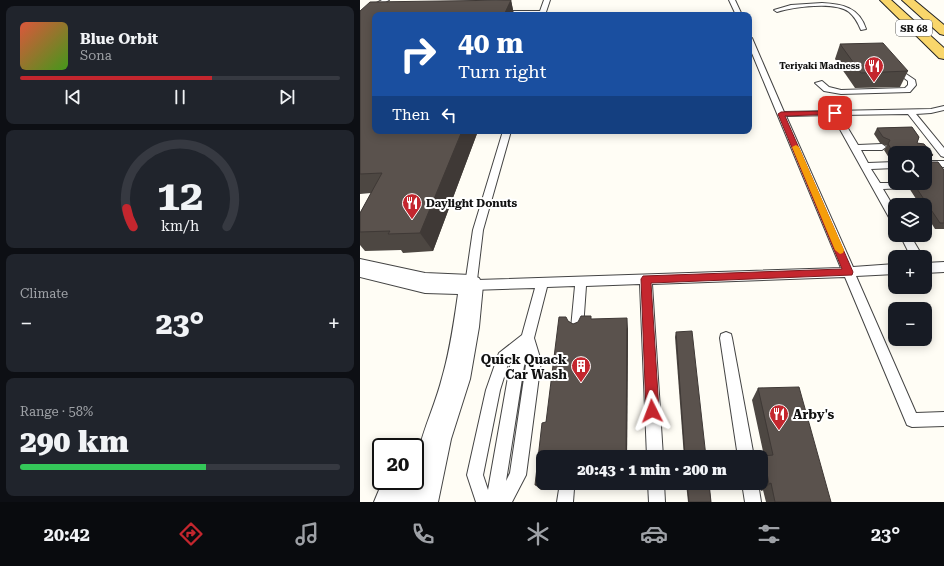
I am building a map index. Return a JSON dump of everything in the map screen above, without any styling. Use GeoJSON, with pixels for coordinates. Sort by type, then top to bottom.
{"type":"FeatureCollection","features":[{"type":"Feature","properties":{"kind":"main road","name":"SR 68"},"geometry":{"type":"LineString","coordinates":[[885,0],[942,55]]}},
{"type":"Feature","properties":{"kind":"main road","name":"SR 68"},"geometry":{"type":"LineString","coordinates":[[907,0],[944,32]]}},
{"type":"Feature","properties":{"kind":"street"},"geometry":{"type":"LineString","coordinates":[[360,268],[425,282],[471,285],[466,327],[456,379],[436,439],[421,502]]}},
{"type":"Feature","properties":{"kind":"street"},"geometry":{"type":"LineString","coordinates":[[424,457],[436,439]]}},
{"type":"Feature","properties":{"kind":"street"},"geometry":{"type":"LineString","coordinates":[[391,502],[400,490]]}},
{"type":"Feature","properties":{"kind":"lane"},"geometry":{"type":"LineString","coordinates":[[360,15],[386,0]]}},
{"type":"Feature","properties":{"kind":"lane"},"geometry":{"type":"LineString","coordinates":[[543,12],[547,0]]}},
{"type":"Feature","properties":{"kind":"lane"},"geometry":{"type":"LineString","coordinates":[[732,0],[738,12]]}},
{"type":"Feature","properties":{"kind":"lane"},"geometry":{"type":"LineString","coordinates":[[777,10],[786,7],[841,7],[851,11],[862,24],[863,30]]}},
{"type":"Feature","properties":{"kind":"lane"},"geometry":{"type":"LineString","coordinates":[[360,15],[372,15]]}},
{"type":"Feature","properties":{"kind":"lane"},"geometry":{"type":"LineString","coordinates":[[752,45],[912,420],[944,419]]}},
{"type":"Feature","properties":{"kind":"lane"},"geometry":{"type":"LineString","coordinates":[[819,83],[827,89],[841,92],[901,91],[911,88],[911,80],[894,68],[886,59]]}},
{"type":"Feature","properties":{"kind":"lane"},"geometry":{"type":"LineString","coordinates":[[931,111],[944,108]]}},
{"type":"Feature","properties":{"kind":"lane"},"geometry":{"type":"LineString","coordinates":[[781,114],[910,111],[944,112]]}},
{"type":"Feature","properties":{"kind":"lane"},"geometry":{"type":"LineString","coordinates":[[910,111],[944,154]]}},
{"type":"Feature","properties":{"kind":"lane"},"geometry":{"type":"LineString","coordinates":[[835,113],[865,166],[888,201]]}},
{"type":"Feature","properties":{"kind":"lane"},"geometry":{"type":"LineString","coordinates":[[506,134],[478,230],[471,285],[888,269]]}},
{"type":"Feature","properties":{"kind":"lane"},"geometry":{"type":"LineString","coordinates":[[932,146],[937,146]]}},
{"type":"Feature","properties":{"kind":"lane"},"geometry":{"type":"LineString","coordinates":[[855,148],[882,147]]}},
{"type":"Feature","properties":{"kind":"lane"},"geometry":{"type":"LineString","coordinates":[[932,164],[944,164]]}},
{"type":"Feature","properties":{"kind":"lane"},"geometry":{"type":"LineString","coordinates":[[865,166],[888,165]]}},
{"type":"Feature","properties":{"kind":"lane"},"geometry":{"type":"LineString","coordinates":[[877,186],[888,186]]}},
{"type":"Feature","properties":{"kind":"lane"},"geometry":{"type":"LineString","coordinates":[[932,268],[944,267]]}},
{"type":"Feature","properties":{"kind":"lane"},"geometry":{"type":"LineString","coordinates":[[646,279],[655,450]]}},
{"type":"Feature","properties":{"kind":"lane"},"geometry":{"type":"LineString","coordinates":[[577,328],[581,281]]}},
{"type":"Feature","properties":{"kind":"lane"},"geometry":{"type":"LineString","coordinates":[[494,502],[517,366],[528,338],[542,282]]}},
{"type":"Feature","properties":{"kind":"lane"},"geometry":{"type":"LineString","coordinates":[[484,502],[474,475],[493,390],[504,357],[528,338]]}},
{"type":"Feature","properties":{"kind":"lane"},"geometry":{"type":"LineString","coordinates":[[503,502],[518,475],[534,361],[528,338]]}},
{"type":"Feature","properties":{"kind":"lane"},"geometry":{"type":"LineString","coordinates":[[726,338],[745,450]]}},
{"type":"Feature","properties":{"kind":"lane"},"geometry":{"type":"LineString","coordinates":[[656,490],[657,502]]}},
{"type":"Feature","properties":{"kind":"lane"},"geometry":{"type":"LineString","coordinates":[[751,490],[753,502]]}},
{"type":"Feature","properties":{"kind":"building"},"geometry":{"type":"Polygon","coordinates":[[[511,0],[505,12],[372,12],[372,134],[461,134],[420,233],[388,234],[390,231],[360,232],[360,213],[382,173],[360,174],[360,11],[370,2],[511,0]]]}},
{"type":"Feature","properties":{"kind":"building"},"geometry":{"type":"Polygon","coordinates":[[[883,43],[908,71],[861,73],[840,44],[883,43]]]}},
{"type":"Feature","properties":{"kind":"building"},"geometry":{"type":"Polygon","coordinates":[[[912,127],[919,137],[917,143],[924,144],[926,146],[889,146],[888,144],[890,140],[883,137],[877,128],[912,127]]]}},
{"type":"Feature","properties":{"kind":"building"},"geometry":{"type":"Polygon","coordinates":[[[932,162],[938,162],[944,170],[944,223],[940,223],[932,211],[932,198],[923,198],[918,190],[932,190],[932,162]]]}},
{"type":"Feature","properties":{"kind":"building"},"geometry":{"type":"Polygon","coordinates":[[[581,316],[591,316],[591,319],[627,318],[626,450],[539,450],[542,423],[546,422],[559,317],[566,317],[568,321],[573,324],[578,322],[581,316]]]}},
{"type":"Feature","properties":{"kind":"building"},"geometry":{"type":"Polygon","coordinates":[[[692,331],[705,450],[684,450],[676,332],[692,331]]]}},
{"type":"Feature","properties":{"kind":"building","name":"Arby's"},"geometry":{"type":"Polygon","coordinates":[[[799,387],[831,502],[775,502],[771,483],[769,484],[768,478],[768,456],[773,455],[758,388],[799,387]]]}},
{"type":"Feature","properties":{"kind":"building"},"geometry":{"type":"Polygon","coordinates":[[[688,490],[710,490],[711,502],[689,502],[688,490]]]}},
{"type":"Feature","properties":{"kind":"slow traffic"},"geometry":{"type":"LineString","coordinates":[[796,147],[840,250]]}},
{"type":"Feature","properties":{"kind":"place","name":"Teriyaki Madness"},"geometry":{"type":"Point","coordinates":[874,83]}},
{"type":"Feature","properties":{"kind":"place","name":"Daylight Donuts"},"geometry":{"type":"Point","coordinates":[412,220]}},
{"type":"Feature","properties":{"kind":"place","name":"Quick Quack Car Wash"},"geometry":{"type":"Point","coordinates":[581,383]}},
{"type":"Feature","properties":{"kind":"place","name":"Arby's"},"geometry":{"type":"Point","coordinates":[779,431]}},
{"type":"Feature","properties":{"kind":"route"},"geometry":{"type":"LineString","coordinates":[[652,411],[646,279],[849,272],[781,114],[835,113]]}}]}
